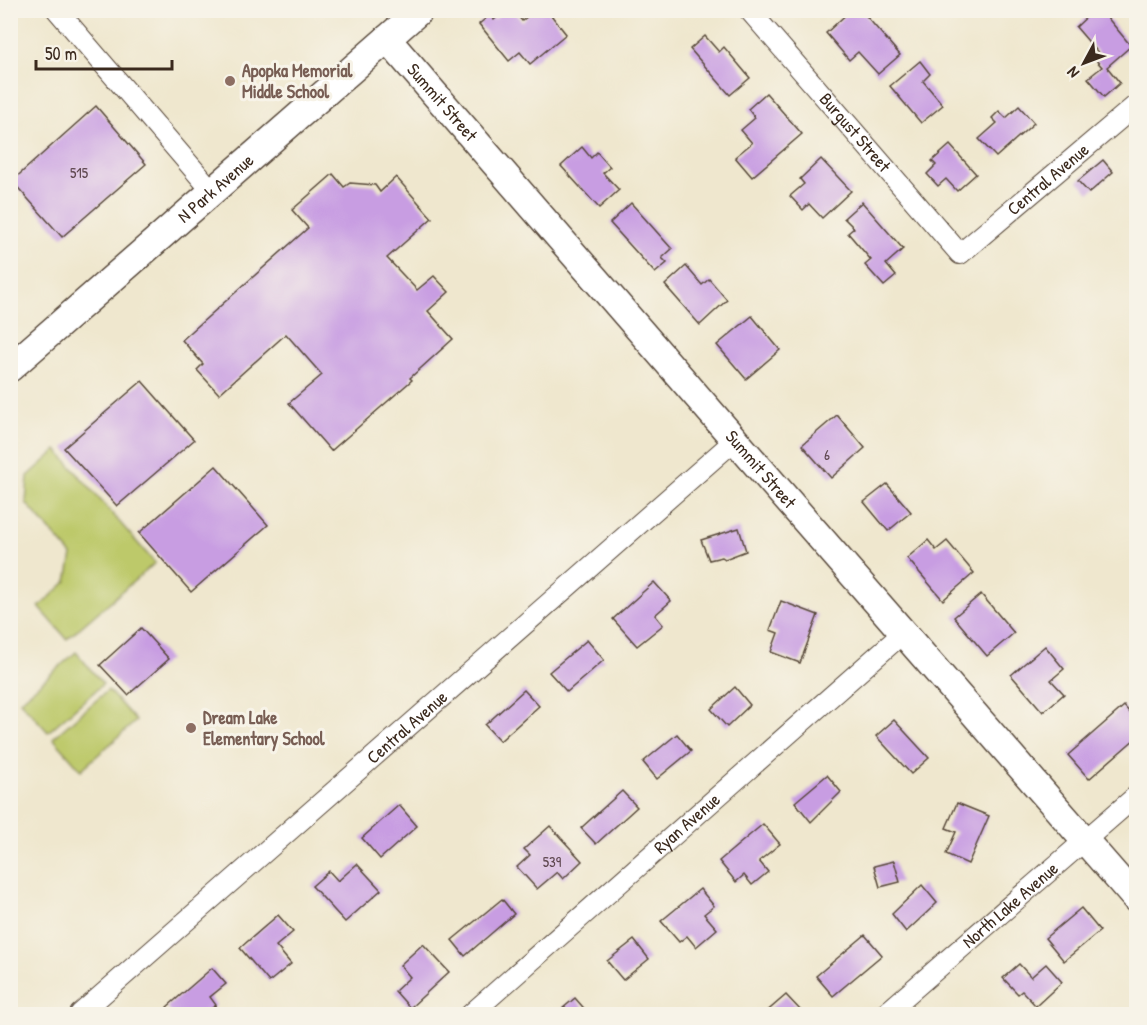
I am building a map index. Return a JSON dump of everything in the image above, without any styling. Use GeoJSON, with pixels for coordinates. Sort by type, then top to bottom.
{"type":"FeatureCollection","features":[{"type":"Feature","properties":{"kind":"street"},"geometry":{"type":"LineString","coordinates":[[57,10],[213,192]]}},
{"type":"Feature","properties":{"kind":"street","name":"N Park Avenue"},"geometry":{"type":"LineString","coordinates":[[10,368],[420,10]]}},
{"type":"Feature","properties":{"kind":"street","name":"Burgust Street"},"geometry":{"type":"LineString","coordinates":[[749,10],[960,254]]}},
{"type":"Feature","properties":{"kind":"street","name":"Summit Street"},"geometry":{"type":"LineString","coordinates":[[387,39],[1137,899]]}},
{"type":"Feature","properties":{"kind":"street","name":"Central Avenue"},"geometry":{"type":"LineString","coordinates":[[960,254],[1137,105]]}},
{"type":"Feature","properties":{"kind":"street","name":"Central Avenue"},"geometry":{"type":"LineString","coordinates":[[80,1014],[735,440]]}},
{"type":"Feature","properties":{"kind":"street","name":"Ryan Avenue"},"geometry":{"type":"LineString","coordinates":[[471,1014],[903,633]]}},
{"type":"Feature","properties":{"kind":"street","name":"North Lake Avenue"},"geometry":{"type":"LineString","coordinates":[[885,1014],[1137,796]]}},
{"type":"Feature","properties":{"kind":"green space"},"geometry":{"type":"Polygon","coordinates":[[[57,450],[155,563],[67,639],[39,607],[67,581],[72,555],[26,503],[28,476],[57,450]]]}},
{"type":"Feature","properties":{"kind":"green space"},"geometry":{"type":"Polygon","coordinates":[[[76,652],[103,684],[48,732],[20,701],[76,652]]]}},
{"type":"Feature","properties":{"kind":"green space"},"geometry":{"type":"Polygon","coordinates":[[[108,690],[136,721],[81,770],[53,738],[108,690]]]}},
{"type":"Feature","properties":{"kind":"building"},"geometry":{"type":"Polygon","coordinates":[[[505,10],[513,10],[522,21],[535,10],[547,10],[566,34],[530,64],[520,52],[509,61],[479,24],[490,15],[494,20],[505,10]]]}},
{"type":"Feature","properties":{"kind":"building"},"geometry":{"type":"Polygon","coordinates":[[[851,10],[861,10],[900,55],[878,74],[858,52],[849,60],[826,33],[851,10]]]}},
{"type":"Feature","properties":{"kind":"building"},"geometry":{"type":"Polygon","coordinates":[[[1094,10],[1101,10],[1131,46],[1107,67],[1120,83],[1104,97],[1088,78],[1102,67],[1095,59],[1100,55],[1076,27],[1094,10]]]}},
{"type":"Feature","properties":{"kind":"building"},"geometry":{"type":"Polygon","coordinates":[[[705,36],[719,52],[724,47],[750,78],[730,95],[690,49],[705,36]]]}},
{"type":"Feature","properties":{"kind":"building"},"geometry":{"type":"Polygon","coordinates":[[[920,61],[930,74],[923,81],[943,105],[921,123],[890,86],[920,61]]]}},
{"type":"Feature","properties":{"kind":"building"},"geometry":{"type":"Polygon","coordinates":[[[766,93],[802,134],[752,177],[735,157],[752,143],[741,130],[755,118],[748,109],[766,93]]]}},
{"type":"Feature","properties":{"kind":"building"},"geometry":{"type":"Polygon","coordinates":[[[96,106],[146,164],[62,237],[12,181],[96,106]]]}},
{"type":"Feature","properties":{"kind":"building"},"geometry":{"type":"Polygon","coordinates":[[[1019,106],[1034,123],[996,157],[979,139],[997,123],[992,118],[999,111],[1006,118],[1019,106]]]}},
{"type":"Feature","properties":{"kind":"building"},"geometry":{"type":"Polygon","coordinates":[[[950,145],[976,174],[957,191],[946,179],[938,186],[927,174],[936,165],[932,161],[950,145]]]}},
{"type":"Feature","properties":{"kind":"building"},"geometry":{"type":"Polygon","coordinates":[[[582,147],[591,158],[597,152],[610,167],[603,173],[619,190],[599,208],[561,166],[582,147]]]}},
{"type":"Feature","properties":{"kind":"building"},"geometry":{"type":"Polygon","coordinates":[[[821,159],[851,191],[822,218],[809,204],[803,210],[790,196],[804,184],[800,179],[821,159]]]}},
{"type":"Feature","properties":{"kind":"building"},"geometry":{"type":"Polygon","coordinates":[[[1103,160],[1113,172],[1089,193],[1078,181],[1103,160]]]}},
{"type":"Feature","properties":{"kind":"building"},"geometry":{"type":"Polygon","coordinates":[[[333,174],[344,187],[350,183],[375,185],[380,192],[396,177],[432,218],[387,258],[417,290],[434,276],[449,292],[428,311],[453,339],[410,378],[412,380],[331,451],[289,403],[322,375],[286,334],[219,394],[197,370],[203,364],[182,340],[308,228],[292,210],[333,174]]]}},
{"type":"Feature","properties":{"kind":"building"},"geometry":{"type":"Polygon","coordinates":[[[862,202],[903,249],[886,264],[896,276],[884,286],[865,265],[871,260],[848,233],[854,228],[844,218],[862,202]]]}},
{"type":"Feature","properties":{"kind":"building"},"geometry":{"type":"Polygon","coordinates":[[[631,203],[672,249],[662,258],[667,263],[655,273],[610,223],[631,203]]]}},
{"type":"Feature","properties":{"kind":"building"},"geometry":{"type":"Polygon","coordinates":[[[10,263],[18,271],[10,277],[10,263]]]}},
{"type":"Feature","properties":{"kind":"building"},"geometry":{"type":"Polygon","coordinates":[[[686,266],[702,285],[709,279],[727,300],[700,325],[665,285],[686,266]]]}},
{"type":"Feature","properties":{"kind":"building"},"geometry":{"type":"Polygon","coordinates":[[[752,316],[780,350],[746,379],[717,345],[752,316]]]}},
{"type":"Feature","properties":{"kind":"building"},"geometry":{"type":"Polygon","coordinates":[[[142,381],[194,440],[117,506],[64,448],[142,381]]]}},
{"type":"Feature","properties":{"kind":"building"},"geometry":{"type":"Polygon","coordinates":[[[837,415],[865,448],[831,478],[802,445],[837,415]]]}},
{"type":"Feature","properties":{"kind":"building"},"geometry":{"type":"Polygon","coordinates":[[[216,466],[268,525],[191,592],[139,533],[216,466]]]}},
{"type":"Feature","properties":{"kind":"building"},"geometry":{"type":"Polygon","coordinates":[[[887,484],[911,512],[888,531],[864,502],[887,484]]]}},
{"type":"Feature","properties":{"kind":"building"},"geometry":{"type":"Polygon","coordinates":[[[739,528],[746,551],[725,559],[722,557],[709,560],[701,540],[739,528]]]}},
{"type":"Feature","properties":{"kind":"building"},"geometry":{"type":"Polygon","coordinates":[[[928,540],[936,550],[947,541],[974,573],[943,600],[907,558],[928,540]]]}},
{"type":"Feature","properties":{"kind":"building"},"geometry":{"type":"Polygon","coordinates":[[[654,582],[671,601],[655,615],[663,625],[637,646],[613,619],[654,582]]]}},
{"type":"Feature","properties":{"kind":"building"},"geometry":{"type":"Polygon","coordinates":[[[981,594],[1014,633],[987,656],[954,617],[981,594]]]}},
{"type":"Feature","properties":{"kind":"building"},"geometry":{"type":"Polygon","coordinates":[[[781,601],[818,615],[800,663],[771,652],[778,633],[770,630],[781,601]]]}},
{"type":"Feature","properties":{"kind":"building"},"geometry":{"type":"Polygon","coordinates":[[[141,628],[169,659],[128,695],[100,665],[141,628]]]}},
{"type":"Feature","properties":{"kind":"building"},"geometry":{"type":"Polygon","coordinates":[[[587,640],[604,660],[567,692],[549,672],[587,640]]]}},
{"type":"Feature","properties":{"kind":"building"},"geometry":{"type":"Polygon","coordinates":[[[1045,646],[1064,669],[1051,680],[1064,694],[1043,712],[1011,675],[1045,646]]]}},
{"type":"Feature","properties":{"kind":"building"},"geometry":{"type":"Polygon","coordinates":[[[735,687],[750,705],[727,727],[711,709],[735,687]]]}},
{"type":"Feature","properties":{"kind":"building"},"geometry":{"type":"Polygon","coordinates":[[[524,690],[539,706],[500,741],[485,725],[524,690]]]}},
{"type":"Feature","properties":{"kind":"building"},"geometry":{"type":"Polygon","coordinates":[[[1124,706],[1136,720],[1136,738],[1089,779],[1068,755],[1124,706]]]}},
{"type":"Feature","properties":{"kind":"building"},"geometry":{"type":"Polygon","coordinates":[[[894,720],[929,758],[911,774],[876,736],[894,720]]]}},
{"type":"Feature","properties":{"kind":"building"},"geometry":{"type":"Polygon","coordinates":[[[677,734],[691,751],[657,779],[643,762],[677,734]]]}},
{"type":"Feature","properties":{"kind":"building"},"geometry":{"type":"Polygon","coordinates":[[[827,775],[841,792],[811,822],[795,802],[827,775]]]}},
{"type":"Feature","properties":{"kind":"building"},"geometry":{"type":"Polygon","coordinates":[[[622,791],[637,807],[596,844],[581,828],[622,791]]]}},
{"type":"Feature","properties":{"kind":"building"},"geometry":{"type":"Polygon","coordinates":[[[957,803],[989,816],[968,864],[946,854],[956,832],[946,828],[957,803]]]}},
{"type":"Feature","properties":{"kind":"building"},"geometry":{"type":"Polygon","coordinates":[[[399,805],[417,826],[380,859],[362,838],[399,805]]]}},
{"type":"Feature","properties":{"kind":"building"},"geometry":{"type":"Polygon","coordinates":[[[763,824],[780,844],[759,861],[768,872],[752,885],[744,875],[736,882],[719,861],[763,824]]]}},
{"type":"Feature","properties":{"kind":"building"},"geometry":{"type":"Polygon","coordinates":[[[550,826],[582,861],[563,879],[557,872],[537,889],[517,867],[530,855],[524,849],[550,826]]]}},
{"type":"Feature","properties":{"kind":"building"},"geometry":{"type":"Polygon","coordinates":[[[894,861],[900,882],[880,887],[874,866],[894,861]]]}},
{"type":"Feature","properties":{"kind":"building"},"geometry":{"type":"Polygon","coordinates":[[[357,864],[381,890],[345,922],[312,886],[329,871],[338,881],[357,864]]]}},
{"type":"Feature","properties":{"kind":"building"},"geometry":{"type":"Polygon","coordinates":[[[922,885],[937,903],[906,932],[892,914],[922,885]]]}},
{"type":"Feature","properties":{"kind":"building"},"geometry":{"type":"Polygon","coordinates":[[[700,889],[714,906],[704,914],[717,929],[696,947],[687,936],[679,942],[661,921],[700,889]]]}},
{"type":"Feature","properties":{"kind":"building"},"geometry":{"type":"Polygon","coordinates":[[[502,899],[514,914],[465,956],[452,940],[502,899]]]}},
{"type":"Feature","properties":{"kind":"building"},"geometry":{"type":"Polygon","coordinates":[[[1081,908],[1100,931],[1064,961],[1045,938],[1081,908]]]}},
{"type":"Feature","properties":{"kind":"building"},"geometry":{"type":"Polygon","coordinates":[[[278,915],[293,932],[276,946],[291,964],[269,982],[240,948],[278,915]]]}},
{"type":"Feature","properties":{"kind":"building"},"geometry":{"type":"Polygon","coordinates":[[[865,935],[882,955],[833,996],[816,976],[865,935]]]}},
{"type":"Feature","properties":{"kind":"building"},"geometry":{"type":"Polygon","coordinates":[[[634,940],[649,959],[623,980],[607,961],[634,940]]]}},
{"type":"Feature","properties":{"kind":"building"},"geometry":{"type":"Polygon","coordinates":[[[423,944],[449,972],[410,1008],[395,991],[410,977],[400,965],[423,944]]]}},
{"type":"Feature","properties":{"kind":"building"},"geometry":{"type":"Polygon","coordinates":[[[1019,964],[1031,977],[1046,964],[1062,982],[1036,1006],[1022,991],[1018,994],[1003,978],[1019,964]]]}},
{"type":"Feature","properties":{"kind":"building"},"geometry":{"type":"Polygon","coordinates":[[[212,968],[226,984],[210,997],[216,1005],[204,1014],[173,1014],[167,1007],[212,968]]]}},
{"type":"Feature","properties":{"kind":"building"},"geometry":{"type":"Polygon","coordinates":[[[786,995],[803,1013],[764,1014],[786,995]]]}},
{"type":"Feature","properties":{"kind":"building"},"geometry":{"type":"Polygon","coordinates":[[[575,998],[589,1014],[556,1014],[575,998]]]}},
{"type":"Feature","properties":{"kind":"place","name":"Apopka Memorial Middle School"},"geometry":{"type":"Point","coordinates":[230,81]}},
{"type":"Feature","properties":{"kind":"place","name":"Dream Lake Elementary School"},"geometry":{"type":"Point","coordinates":[191,728]}}]}
